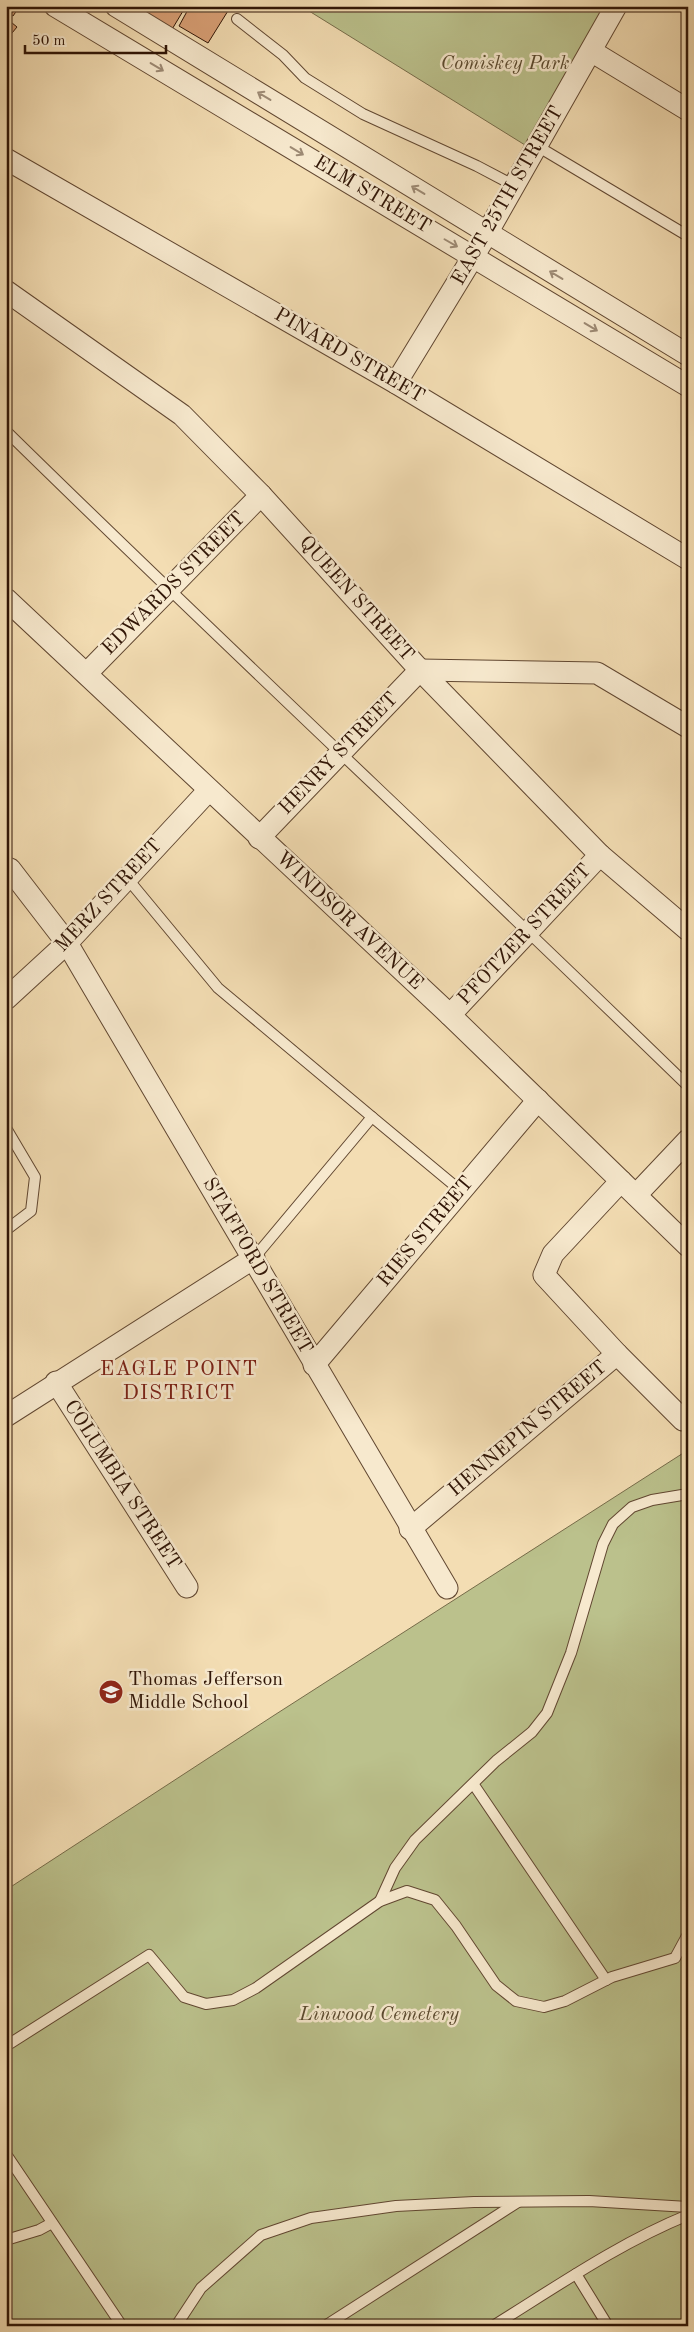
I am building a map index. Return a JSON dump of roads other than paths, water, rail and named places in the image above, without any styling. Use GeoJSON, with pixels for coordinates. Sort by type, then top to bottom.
{"type":"FeatureCollection","features":[{"type":"Feature","properties":{"kind":"street","name":"ELM STREET"},"geometry":{"type":"LineString","coordinates":[[56,6],[688,386]]}},
{"type":"Feature","properties":{"kind":"street","name":"ELM STREET"},"geometry":{"type":"LineString","coordinates":[[116,6],[688,354]]}},
{"type":"Feature","properties":{"kind":"street","name":"EAST 25TH STREET"},"geometry":{"type":"LineString","coordinates":[[396,383],[488,233],[616,6]]}},
{"type":"Feature","properties":{"kind":"street"},"geometry":{"type":"LineString","coordinates":[[591,51],[688,110]]}},
{"type":"Feature","properties":{"kind":"street","name":"PINARD STREET"},"geometry":{"type":"LineString","coordinates":[[6,159],[396,383],[688,559]]}},
{"type":"Feature","properties":{"kind":"street","name":"QUEEN STREET"},"geometry":{"type":"LineString","coordinates":[[6,290],[182,415],[261,495],[420,670],[600,855],[688,930]]}},
{"type":"Feature","properties":{"kind":"street","name":"EDWARDS STREET"},"geometry":{"type":"LineString","coordinates":[[87,672],[261,495]]}},
{"type":"Feature","properties":{"kind":"street","name":"WINDSOR AVENUE"},"geometry":{"type":"LineString","coordinates":[[6,600],[87,672],[259,838],[450,1015],[688,1246]]}},
{"type":"Feature","properties":{"kind":"street"},"geometry":{"type":"LineString","coordinates":[[420,670],[597,673],[688,727]]}},
{"type":"Feature","properties":{"kind":"street","name":"HENRY STREET"},"geometry":{"type":"LineString","coordinates":[[259,838],[420,670]]}},
{"type":"Feature","properties":{"kind":"street","name":"MERZ STREET"},"geometry":{"type":"LineString","coordinates":[[6,999],[67,943],[209,790]]}},
{"type":"Feature","properties":{"kind":"street","name":"PFOTZER STREET"},"geometry":{"type":"LineString","coordinates":[[450,1015],[600,855]]}},
{"type":"Feature","properties":{"kind":"street","name":"STAFFORD STREET"},"geometry":{"type":"LineString","coordinates":[[6,868],[10,870],[67,943],[254,1258],[314,1365],[446,1588]]}},
{"type":"Feature","properties":{"kind":"street","name":"RIES STREET"},"geometry":{"type":"LineString","coordinates":[[314,1365],[538,1100]]}},
{"type":"Feature","properties":{"kind":"street"},"geometry":{"type":"LineString","coordinates":[[636,1195],[688,1140]]}},
{"type":"Feature","properties":{"kind":"street"},"geometry":{"type":"LineString","coordinates":[[617,1354],[544,1275],[553,1254],[621,1181]]}},
{"type":"Feature","properties":{"kind":"street"},"geometry":{"type":"LineString","coordinates":[[6,1416],[56,1382],[254,1258]]}},
{"type":"Feature","properties":{"kind":"street","name":"HENNEPIN STREET"},"geometry":{"type":"LineString","coordinates":[[410,1529],[617,1354],[683,1420],[688,1420]]}},
{"type":"Feature","properties":{"kind":"street","name":"COLUMBIA STREET"},"geometry":{"type":"LineString","coordinates":[[56,1382],[187,1587]]}},
{"type":"Feature","properties":{"kind":"lane"},"geometry":{"type":"LineString","coordinates":[[237,19],[283,55],[305,78],[363,114],[477,166],[514,186]]}},
{"type":"Feature","properties":{"kind":"lane"},"geometry":{"type":"LineString","coordinates":[[537,146],[688,236]]}},
{"type":"Feature","properties":{"kind":"lane"},"geometry":{"type":"LineString","coordinates":[[6,431],[168,590],[529,931],[688,1086]]}},
{"type":"Feature","properties":{"kind":"lane"},"geometry":{"type":"LineString","coordinates":[[127,878],[218,988],[461,1191]]}},
{"type":"Feature","properties":{"kind":"lane"},"geometry":{"type":"LineString","coordinates":[[254,1258],[372,1117]]}},
{"type":"Feature","properties":{"kind":"lane"},"geometry":{"type":"LineString","coordinates":[[6,1128],[35,1177],[31,1211],[6,1230]]}},
{"type":"Feature","properties":{"kind":"lane"},"geometry":{"type":"LineString","coordinates":[[380,1901],[395,1868],[414,1840],[474,1785],[496,1761],[532,1732],[547,1714],[571,1653],[603,1544],[614,1524],[632,1507],[652,1500],[688,1494]]}},
{"type":"Feature","properties":{"kind":"lane"},"geometry":{"type":"LineString","coordinates":[[474,1785],[606,1980]]}},
{"type":"Feature","properties":{"kind":"lane"},"geometry":{"type":"LineString","coordinates":[[6,2046],[149,1955],[184,1996],[206,2004],[233,2000],[256,1988],[380,1901],[407,1891],[434,1900],[456,1926],[496,1985],[516,2001],[544,2007],[565,2001],[606,1980],[675,1958],[688,1934]]}},
{"type":"Feature","properties":{"kind":"lane"},"geometry":{"type":"LineString","coordinates":[[6,2154],[122,2326]]}},
{"type":"Feature","properties":{"kind":"lane"},"geometry":{"type":"LineString","coordinates":[[176,2326],[201,2288],[261,2235],[311,2218],[396,2206],[519,2202],[590,2201],[688,2207]]}},
{"type":"Feature","properties":{"kind":"lane"},"geometry":{"type":"LineString","coordinates":[[325,2326],[519,2202]]}},
{"type":"Feature","properties":{"kind":"lane"},"geometry":{"type":"LineString","coordinates":[[493,2326],[576,2274],[660,2226],[688,2215]]}},
{"type":"Feature","properties":{"kind":"lane"},"geometry":{"type":"LineString","coordinates":[[6,2240],[39,2230],[52,2223]]}},
{"type":"Feature","properties":{"kind":"lane"},"geometry":{"type":"LineString","coordinates":[[576,2274],[608,2326]]}},
{"type":"Feature","properties":{"kind":"place","name":"Thomas Jefferson Middle School"},"geometry":{"type":"Point","coordinates":[111,1692]}},
{"type":"Feature","properties":{"kind":"district","name":"EAGLE POINT DISTRICT"},"geometry":{"type":"Point","coordinates":[179,1381]}},
{"type":"Feature","properties":{"kind":"park label","name":"Comiskey Park"},"geometry":{"type":"Point","coordinates":[505,64]}},
{"type":"Feature","properties":{"kind":"park label","name":"Linwood Cemetery"},"geometry":{"type":"Point","coordinates":[379,2015]}}]}
